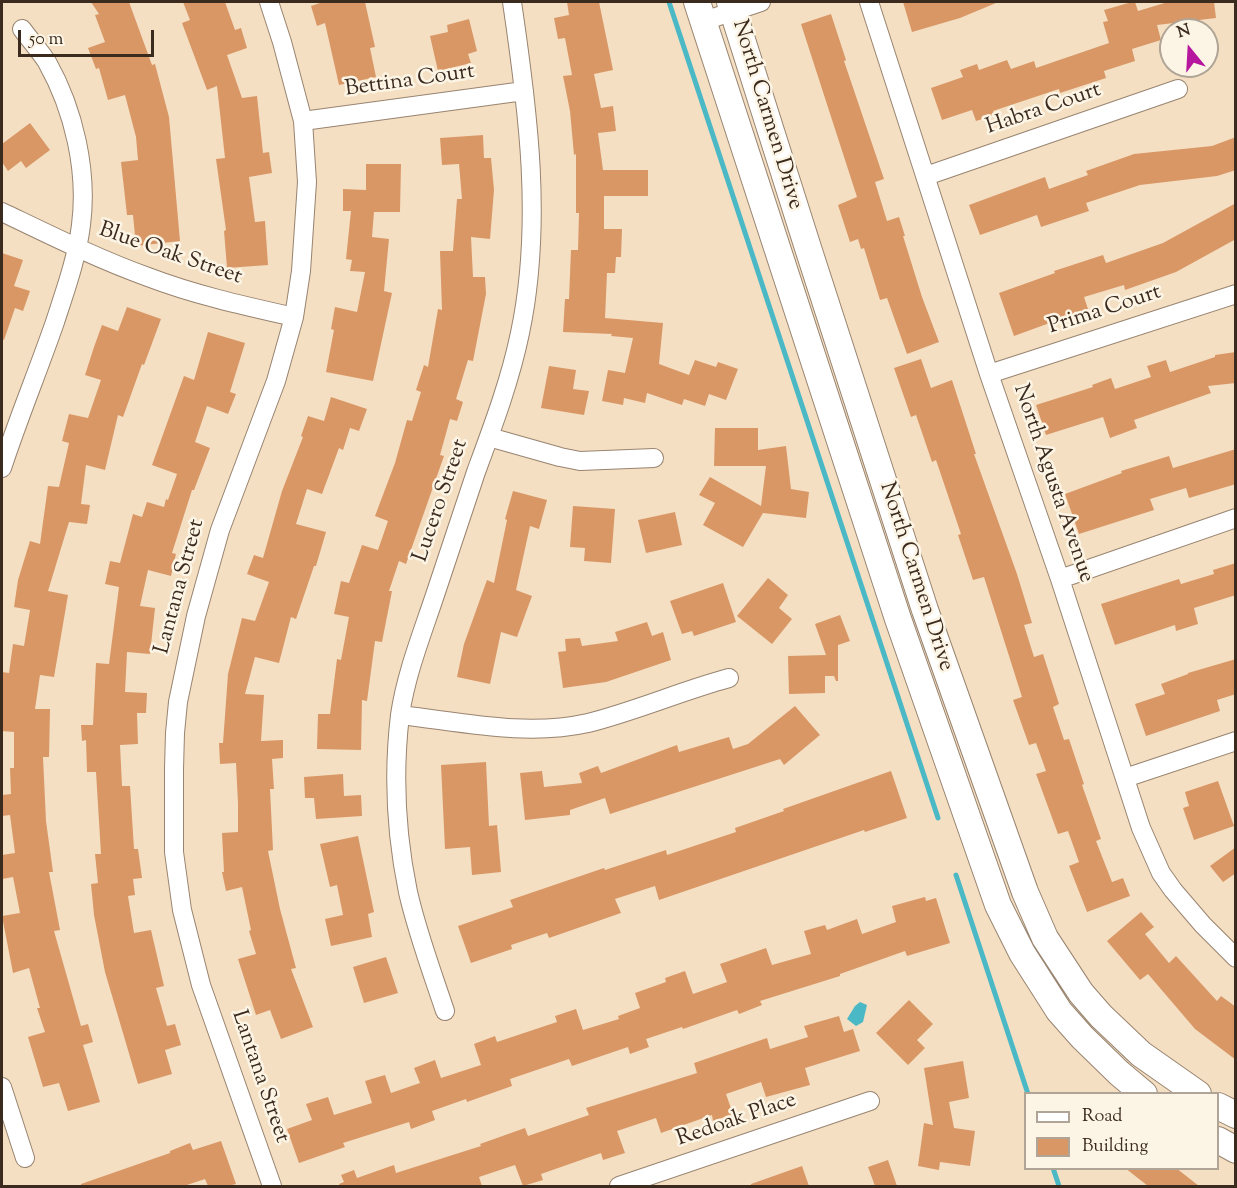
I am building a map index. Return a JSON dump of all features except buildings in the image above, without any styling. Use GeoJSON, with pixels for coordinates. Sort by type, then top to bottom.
{"type":"FeatureCollection","features":[{"type":"Feature","properties":{"kind":"main road","name":"North Carmen Drive"},"geometry":{"type":"LineString","coordinates":[[732,6],[914,578],[1025,892],[1045,938],[1081,993],[1101,1016],[1141,1054],[1195,1092]]}},
{"type":"Feature","properties":{"kind":"main road","name":"North Carmen Drive"},"geometry":{"type":"LineString","coordinates":[[701,11],[894,608],[998,905],[1022,953],[1059,1011],[1082,1037],[1142,1092]]}},
{"type":"Feature","properties":{"kind":"main road"},"geometry":{"type":"LineString","coordinates":[[1219,1106],[1236,1115]]}},
{"type":"Feature","properties":{"kind":"main road"},"geometry":{"type":"LineString","coordinates":[[1219,1141],[1236,1150]]}},
{"type":"Feature","properties":{"kind":"street","name":"Lantana Street"},"geometry":{"type":"LineString","coordinates":[[269,2],[303,121],[307,182],[301,271],[294,317],[276,381],[237,481],[206,576],[183,674],[174,742],[174,852],[182,910],[201,984],[272,1186]]}},
{"type":"Feature","properties":{"kind":"street","name":"Lucero Street"},"geometry":{"type":"LineString","coordinates":[[445,1011],[408,894],[403,866],[396,784],[400,715],[417,647],[507,383],[520,333],[530,262],[532,215],[524,91],[512,2]]}},
{"type":"Feature","properties":{"kind":"street"},"geometry":{"type":"LineString","coordinates":[[701,11],[761,2]]}},
{"type":"Feature","properties":{"kind":"street","name":"North Agusta Avenue"},"geometry":{"type":"LineString","coordinates":[[869,2],[989,374],[1060,579],[1141,828],[1161,873],[1203,925],[1236,958]]}},
{"type":"Feature","properties":{"kind":"street"},"geometry":{"type":"LineString","coordinates":[[2,463],[64,296],[77,247],[82,213],[82,180],[78,147],[58,84],[46,60],[22,29]]}},
{"type":"Feature","properties":{"kind":"street","name":"Habra Court"},"geometry":{"type":"LineString","coordinates":[[926,176],[1178,89]]}},
{"type":"Feature","properties":{"kind":"street","name":"Bettina Court"},"geometry":{"type":"LineString","coordinates":[[303,121],[524,91]]}},
{"type":"Feature","properties":{"kind":"street","name":"Blue Oak Street"},"geometry":{"type":"LineString","coordinates":[[2,212],[150,278],[247,307],[294,317]]}},
{"type":"Feature","properties":{"kind":"street","name":"Prima Court"},"geometry":{"type":"LineString","coordinates":[[989,374],[1236,294]]}},
{"type":"Feature","properties":{"kind":"street"},"geometry":{"type":"LineString","coordinates":[[489,437],[580,461],[654,458]]}},
{"type":"Feature","properties":{"kind":"street"},"geometry":{"type":"LineString","coordinates":[[1060,579],[1236,518]]}},
{"type":"Feature","properties":{"kind":"street"},"geometry":{"type":"LineString","coordinates":[[400,715],[498,728],[558,727],[588,723],[729,678]]}},
{"type":"Feature","properties":{"kind":"street"},"geometry":{"type":"LineString","coordinates":[[1125,778],[1236,741]]}},
{"type":"Feature","properties":{"kind":"street"},"geometry":{"type":"LineString","coordinates":[[2,1087],[25,1158]]}},
{"type":"Feature","properties":{"kind":"street","name":"Redoak Place"},"geometry":{"type":"LineString","coordinates":[[619,1186],[870,1101]]}},
{"type":"Feature","properties":{"kind":"water"},"geometry":{"type":"Polygon","coordinates":[[[860,1002],[867,1005],[863,1022],[856,1026],[847,1019],[860,1002]]]}},
{"type":"Feature","properties":{"kind":"waterway"},"geometry":{"type":"LineString","coordinates":[[669,2],[938,818]]}},
{"type":"Feature","properties":{"kind":"waterway"},"geometry":{"type":"LineString","coordinates":[[956,875],[1027,1092]]}},
{"type":"Feature","properties":{"kind":"waterway"},"geometry":{"type":"LineString","coordinates":[[1054,1170],[1059,1186]]}}]}
